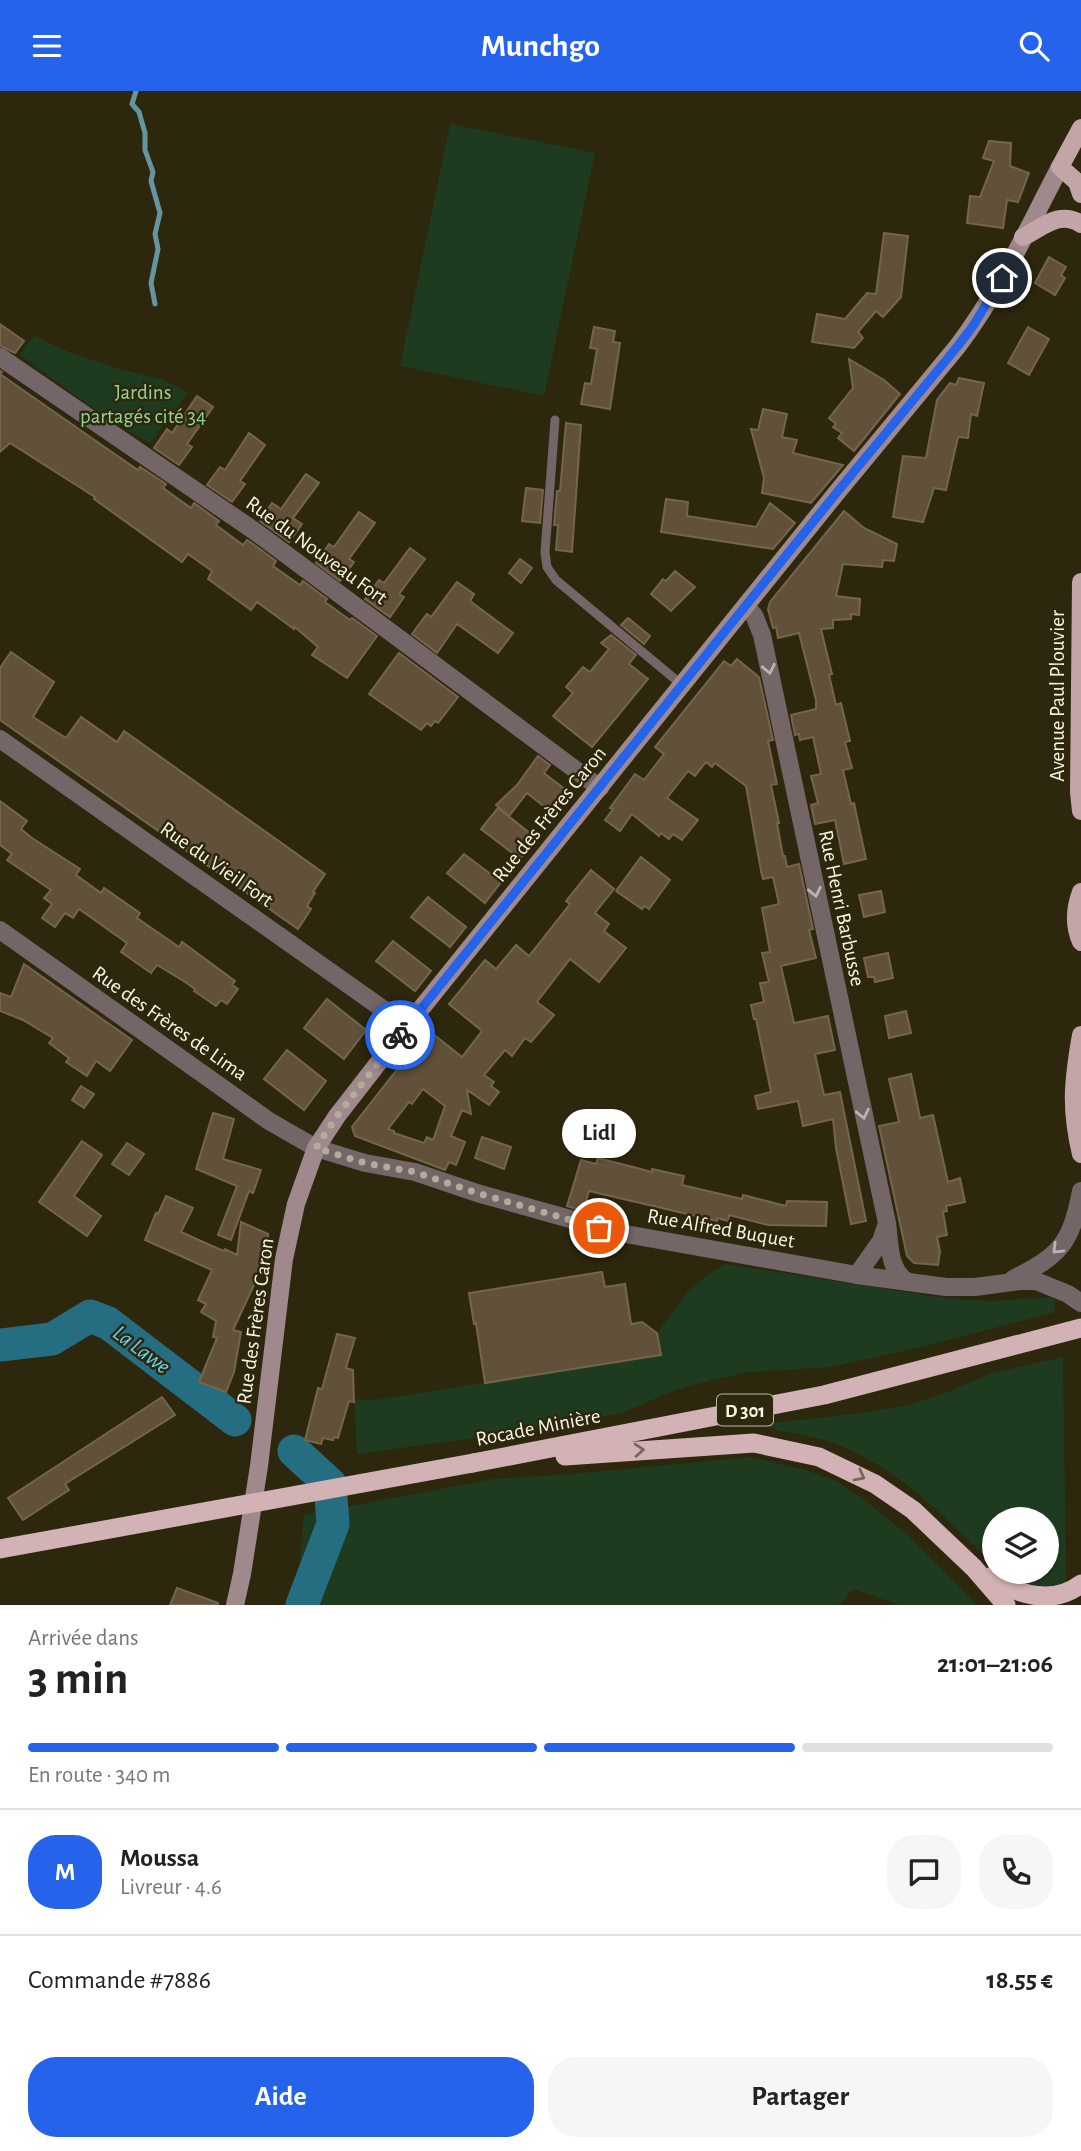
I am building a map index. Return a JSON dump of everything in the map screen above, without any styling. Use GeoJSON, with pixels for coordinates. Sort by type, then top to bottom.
{"type":"FeatureCollection","features":[{"type":"Feature","properties":{"kind":"highway","name":"Rocade Minière"},"geometry":{"type":"LineString","coordinates":[[0,1549],[473,1463],[824,1395],[1081,1328]]}},
{"type":"Feature","properties":{"kind":"highway"},"geometry":{"type":"LineString","coordinates":[[473,1463],[754,1443],[819,1457],[875,1484],[913,1510],[974,1568],[1006,1605]]}},
{"type":"Feature","properties":{"kind":"highway"},"geometry":{"type":"LineString","coordinates":[[974,1568],[1022,1597],[1037,1602],[1052,1603],[1067,1598],[1081,1584]]}},
{"type":"Feature","properties":{"kind":"main road","name":"Rue des Frères Caron"},"geometry":{"type":"LineString","coordinates":[[234,1605],[242,1574],[257,1478],[284,1259],[296,1203],[316,1148],[337,1116],[407,1026],[973,326],[1024,237],[1081,128]]}},
{"type":"Feature","properties":{"kind":"main road"},"geometry":{"type":"LineString","coordinates":[[1060,167],[1080,184]]}},
{"type":"Feature","properties":{"kind":"main road"},"geometry":{"type":"LineString","coordinates":[[1024,237],[1061,218],[1070,218],[1081,224]]}},
{"type":"Feature","properties":{"kind":"main road","name":"Avenue Paul Plouvier"},"geometry":{"type":"LineString","coordinates":[[1081,582],[1081,811]]}},
{"type":"Feature","properties":{"kind":"main road"},"geometry":{"type":"LineString","coordinates":[[1081,892],[1075,919],[1081,942]]}},
{"type":"Feature","properties":{"kind":"main road"},"geometry":{"type":"LineString","coordinates":[[1081,1035],[1073,1078],[1074,1125],[1081,1154]]}},
{"type":"Feature","properties":{"kind":"street","name":"Rue du Nouveau Fort"},"geometry":{"type":"LineString","coordinates":[[0,357],[256,532],[600,788]]}},
{"type":"Feature","properties":{"kind":"street","name":"Rue Henri Barbusse"},"geometry":{"type":"LineString","coordinates":[[746,607],[754,615],[762,635],[887,1223],[894,1268],[897,1274],[908,1282]]}},
{"type":"Feature","properties":{"kind":"street","name":"Rue du Vieil Fort"},"geometry":{"type":"LineString","coordinates":[[0,739],[407,1026]]}},
{"type":"Feature","properties":{"kind":"street","name":"Rue des Frères de Lima"},"geometry":{"type":"LineString","coordinates":[[0,930],[270,1121],[316,1148]]}},
{"type":"Feature","properties":{"kind":"street","name":"Rue Alfred Buquet"},"geometry":{"type":"LineString","coordinates":[[316,1148],[365,1163],[415,1172],[477,1193],[620,1233],[857,1275],[946,1287],[1036,1281],[1068,1294],[1081,1303]]}},
{"type":"Feature","properties":{"kind":"street","name":"Rue Alfred Buquet"},"geometry":{"type":"LineString","coordinates":[[1004,1284],[1034,1268],[1069,1236],[1081,1191]]}},
{"type":"Feature","properties":{"kind":"street"},"geometry":{"type":"LineString","coordinates":[[857,1275],[881,1241],[887,1223]]}},
{"type":"Feature","properties":{"kind":"lane"},"geometry":{"type":"LineString","coordinates":[[555,420],[545,552],[547,567],[556,580],[682,685]]}},
{"type":"Feature","properties":{"kind":"green space"},"geometry":{"type":"Polygon","coordinates":[[[450,124],[595,153],[544,396],[400,366],[450,124]]]}},
{"type":"Feature","properties":{"kind":"green space","name":"Jardins partagés cité 34"},"geometry":{"type":"Polygon","coordinates":[[[34,336],[69,352],[160,379],[188,392],[150,443],[108,419],[20,355],[34,336]]]}},
{"type":"Feature","properties":{"kind":"green space"},"geometry":{"type":"Polygon","coordinates":[[[725,1264],[944,1298],[988,1301],[1054,1297],[1055,1312],[926,1346],[831,1367],[750,1372],[711,1380],[673,1391],[622,1413],[518,1432],[357,1454],[354,1399],[375,1400],[660,1355],[657,1333],[688,1292],[725,1264]]]}},
{"type":"Feature","properties":{"kind":"green space"},"geometry":{"type":"Polygon","coordinates":[[[1063,1357],[1066,1580],[1062,1588],[1015,1584],[1059,1584],[1059,1507],[982,1507],[982,1553],[925,1499],[868,1459],[835,1443],[779,1431],[768,1426],[771,1423],[909,1405],[989,1374],[1063,1357]]]}},
{"type":"Feature","properties":{"kind":"green space"},"geometry":{"type":"Polygon","coordinates":[[[751,1457],[806,1470],[836,1481],[862,1498],[909,1536],[977,1605],[900,1605],[853,1589],[839,1605],[288,1605],[299,1567],[304,1515],[493,1479],[751,1457]]]}},
{"type":"Feature","properties":{"kind":"building"},"geometry":{"type":"Polygon","coordinates":[[[989,141],[1011,143],[1010,166],[1029,173],[1018,202],[1007,200],[1003,228],[967,223],[970,196],[980,197],[994,161],[983,158],[989,141]]]}},
{"type":"Feature","properties":{"kind":"building"},"geometry":{"type":"Polygon","coordinates":[[[884,233],[908,236],[901,297],[883,317],[876,311],[858,332],[863,338],[854,348],[812,342],[817,314],[845,319],[867,293],[876,294],[884,233]]]}},
{"type":"Feature","properties":{"kind":"building"},"geometry":{"type":"Polygon","coordinates":[[[1049,257],[1066,267],[1061,275],[1065,278],[1055,295],[1035,283],[1049,257]]]}},
{"type":"Feature","properties":{"kind":"building"},"geometry":{"type":"Polygon","coordinates":[[[0,324],[24,341],[15,353],[0,346],[0,324]]]}},
{"type":"Feature","properties":{"kind":"building"},"geometry":{"type":"Polygon","coordinates":[[[594,327],[615,331],[613,342],[620,343],[610,409],[581,404],[585,383],[591,384],[597,349],[590,348],[594,327]]]}},
{"type":"Feature","properties":{"kind":"building"},"geometry":{"type":"Polygon","coordinates":[[[1028,327],[1049,339],[1029,375],[1008,363],[1028,327]]]}},
{"type":"Feature","properties":{"kind":"building"},"geometry":{"type":"Polygon","coordinates":[[[849,359],[884,380],[900,394],[854,451],[838,438],[842,433],[833,427],[836,424],[829,418],[853,388],[849,359]]]}},
{"type":"Feature","properties":{"kind":"building"},"geometry":{"type":"Polygon","coordinates":[[[0,374],[138,470],[140,467],[166,484],[163,488],[191,508],[194,503],[219,521],[216,525],[243,545],[249,541],[276,561],[273,566],[300,585],[303,581],[327,599],[325,602],[377,636],[347,678],[312,655],[318,647],[295,627],[294,629],[257,602],[251,610],[208,579],[212,571],[188,554],[182,562],[94,499],[95,497],[10,443],[0,452],[0,374]]]}},
{"type":"Feature","properties":{"kind":"building"},"geometry":{"type":"Polygon","coordinates":[[[959,378],[984,383],[977,416],[971,414],[968,438],[958,437],[946,490],[934,488],[923,522],[893,517],[903,456],[926,458],[937,400],[950,383],[956,385],[959,378]]]}},
{"type":"Feature","properties":{"kind":"building"},"geometry":{"type":"Polygon","coordinates":[[[197,396],[213,407],[187,444],[192,447],[179,465],[154,448],[167,429],[172,433],[197,396]]]}},
{"type":"Feature","properties":{"kind":"building"},"geometry":{"type":"Polygon","coordinates":[[[763,409],[787,414],[782,437],[797,440],[793,453],[843,465],[811,503],[762,493],[764,478],[751,429],[758,430],[763,409]]]}},
{"type":"Feature","properties":{"kind":"building"},"geometry":{"type":"Polygon","coordinates":[[[566,423],[581,425],[572,552],[556,550],[558,525],[554,525],[566,423]]]}},
{"type":"Feature","properties":{"kind":"building"},"geometry":{"type":"Polygon","coordinates":[[[249,433],[265,445],[240,481],[245,484],[232,502],[207,485],[220,467],[225,470],[249,433]]]}},
{"type":"Feature","properties":{"kind":"building"},"geometry":{"type":"Polygon","coordinates":[[[306,474],[319,483],[293,518],[302,524],[289,542],[260,521],[272,503],[281,509],[306,474]]]}},
{"type":"Feature","properties":{"kind":"building"},"geometry":{"type":"Polygon","coordinates":[[[526,488],[543,490],[540,523],[522,521],[526,488]]]}},
{"type":"Feature","properties":{"kind":"building"},"geometry":{"type":"Polygon","coordinates":[[[666,499],[688,502],[687,516],[756,527],[770,503],[795,523],[773,549],[661,532],[666,499]]]}},
{"type":"Feature","properties":{"kind":"building"},"geometry":{"type":"Polygon","coordinates":[[[844,511],[864,528],[897,544],[894,561],[883,560],[882,567],[843,564],[836,596],[860,599],[859,615],[851,614],[851,619],[833,620],[833,628],[821,629],[836,705],[841,703],[850,741],[845,742],[852,768],[843,770],[851,804],[854,803],[866,859],[844,864],[835,820],[815,824],[811,805],[818,803],[811,776],[821,774],[813,737],[800,740],[799,734],[795,735],[791,715],[816,709],[799,633],[778,638],[768,609],[770,602],[844,511]]]}},
{"type":"Feature","properties":{"kind":"building"},"geometry":{"type":"Polygon","coordinates":[[[359,512],[375,523],[349,559],[354,562],[340,581],[316,563],[329,544],[334,547],[359,512]]]}},
{"type":"Feature","properties":{"kind":"building"},"geometry":{"type":"Polygon","coordinates":[[[410,548],[425,559],[399,594],[404,597],[390,617],[365,599],[379,580],[384,583],[410,548]]]}},
{"type":"Feature","properties":{"kind":"building"},"geometry":{"type":"Polygon","coordinates":[[[520,559],[532,568],[521,583],[509,573],[520,559]]]}},
{"type":"Feature","properties":{"kind":"building"},"geometry":{"type":"Polygon","coordinates":[[[675,571],[695,587],[671,611],[651,594],[663,579],[666,581],[675,571]]]}},
{"type":"Feature","properties":{"kind":"building"},"geometry":{"type":"Polygon","coordinates":[[[457,582],[474,594],[470,601],[513,633],[498,653],[457,624],[437,653],[412,634],[427,614],[431,617],[457,582]]]}},
{"type":"Feature","properties":{"kind":"building"},"geometry":{"type":"Polygon","coordinates":[[[628,618],[650,636],[644,644],[621,625],[628,618]]]}},
{"type":"Feature","properties":{"kind":"building"},"geometry":{"type":"Polygon","coordinates":[[[611,635],[636,655],[629,664],[648,679],[592,747],[553,716],[573,693],[566,687],[583,667],[590,672],[609,649],[601,643],[611,635]]]}},
{"type":"Feature","properties":{"kind":"building"},"geometry":{"type":"Polygon","coordinates":[[[11,652],[54,682],[33,717],[66,738],[81,717],[117,742],[124,731],[325,874],[307,906],[311,909],[298,929],[0,720],[0,668],[11,652]]]}},
{"type":"Feature","properties":{"kind":"building"},"geometry":{"type":"Polygon","coordinates":[[[399,653],[458,697],[438,723],[435,721],[431,726],[427,723],[421,730],[369,694],[399,653]]]}},
{"type":"Feature","properties":{"kind":"building"},"geometry":{"type":"Polygon","coordinates":[[[737,659],[759,677],[773,740],[768,741],[777,784],[771,785],[783,856],[787,867],[799,864],[813,929],[809,930],[816,958],[781,966],[794,1023],[828,1016],[835,1050],[815,1054],[824,1095],[840,1092],[866,1221],[851,1224],[833,1119],[803,1126],[798,1101],[758,1109],[755,1096],[771,1092],[751,1005],[764,1002],[760,983],[769,982],[762,953],[770,952],[762,908],[779,904],[773,877],[763,879],[746,786],[715,763],[712,767],[706,762],[695,776],[688,771],[667,798],[698,820],[682,840],[673,834],[669,839],[661,833],[659,836],[632,814],[620,831],[605,820],[613,809],[610,808],[635,774],[644,780],[664,754],[655,747],[724,661],[731,666],[737,659]]]}},
{"type":"Feature","properties":{"kind":"building"},"geometry":{"type":"Polygon","coordinates":[[[538,756],[550,765],[544,773],[571,794],[555,815],[527,793],[509,816],[496,805],[517,785],[538,756]]]}},
{"type":"Feature","properties":{"kind":"building"},"geometry":{"type":"Polygon","coordinates":[[[0,801],[27,821],[21,829],[80,869],[76,875],[101,893],[104,888],[140,913],[137,918],[179,947],[182,942],[235,981],[232,985],[238,989],[227,1004],[221,1000],[216,1006],[157,965],[151,973],[121,952],[127,943],[79,909],[73,918],[65,913],[55,927],[42,918],[52,904],[44,898],[51,890],[7,860],[12,854],[0,845],[0,801]]]}},
{"type":"Feature","properties":{"kind":"building"},"geometry":{"type":"Polygon","coordinates":[[[498,808],[536,838],[520,859],[481,829],[498,808]]]}},
{"type":"Feature","properties":{"kind":"building"},"geometry":{"type":"Polygon","coordinates":[[[464,854],[501,882],[485,903],[447,873],[464,854]]]}},
{"type":"Feature","properties":{"kind":"building"},"geometry":{"type":"Polygon","coordinates":[[[641,857],[670,880],[649,909],[644,906],[642,909],[616,891],[641,857]]]}},
{"type":"Feature","properties":{"kind":"building"},"geometry":{"type":"Polygon","coordinates":[[[591,870],[614,889],[595,913],[609,924],[604,931],[626,948],[599,982],[570,959],[537,1002],[554,1015],[531,1042],[525,1038],[512,1056],[505,1050],[484,1075],[494,1082],[491,1086],[499,1092],[489,1105],[467,1090],[471,1114],[462,1110],[451,1136],[465,1142],[456,1165],[449,1162],[445,1170],[355,1136],[352,1127],[428,1030],[462,1057],[482,1031],[449,1004],[485,960],[496,969],[516,945],[529,956],[570,904],[566,901],[591,870]],[[423,1089],[388,1129],[424,1143],[427,1137],[433,1140],[445,1106],[423,1089]]]}},
{"type":"Feature","properties":{"kind":"building"},"geometry":{"type":"Polygon","coordinates":[[[881,891],[885,912],[864,917],[859,895],[881,891]]]}},
{"type":"Feature","properties":{"kind":"building"},"geometry":{"type":"Polygon","coordinates":[[[428,897],[466,927],[450,947],[411,917],[428,897]]]}},
{"type":"Feature","properties":{"kind":"building"},"geometry":{"type":"Polygon","coordinates":[[[393,941],[431,971],[415,991],[376,961],[393,941]]]}},
{"type":"Feature","properties":{"kind":"building"},"geometry":{"type":"Polygon","coordinates":[[[888,953],[893,978],[875,982],[874,977],[868,977],[864,958],[888,953]]]}},
{"type":"Feature","properties":{"kind":"building"},"geometry":{"type":"Polygon","coordinates":[[[24,964],[132,1040],[110,1071],[96,1061],[87,1076],[66,1062],[69,1058],[49,1043],[53,1038],[23,1020],[0,1011],[0,993],[11,997],[24,964]]]}},
{"type":"Feature","properties":{"kind":"building"},"geometry":{"type":"Polygon","coordinates":[[[327,999],[366,1030],[344,1059],[304,1028],[327,999]]]}},
{"type":"Feature","properties":{"kind":"building"},"geometry":{"type":"Polygon","coordinates":[[[906,1011],[911,1033],[889,1038],[885,1016],[906,1011]]]}},
{"type":"Feature","properties":{"kind":"building"},"geometry":{"type":"Polygon","coordinates":[[[287,1050],[326,1081],[304,1110],[264,1079],[287,1050]]]}},
{"type":"Feature","properties":{"kind":"building"},"geometry":{"type":"Polygon","coordinates":[[[911,1074],[920,1118],[933,1115],[948,1182],[960,1178],[965,1202],[946,1206],[947,1211],[943,1212],[947,1235],[937,1237],[940,1251],[938,1265],[914,1263],[907,1256],[879,1126],[899,1122],[889,1079],[911,1074]]]}},
{"type":"Feature","properties":{"kind":"building"},"geometry":{"type":"Polygon","coordinates":[[[81,1086],[94,1094],[84,1108],[72,1100],[81,1086]]]}},
{"type":"Feature","properties":{"kind":"building"},"geometry":{"type":"Polygon","coordinates":[[[213,1113],[234,1119],[223,1159],[261,1170],[253,1193],[249,1191],[231,1240],[218,1235],[237,1186],[196,1169],[213,1113]]]}},
{"type":"Feature","properties":{"kind":"building"},"geometry":{"type":"Polygon","coordinates":[[[482,1137],[511,1147],[504,1169],[475,1158],[482,1137]]]}},
{"type":"Feature","properties":{"kind":"building"},"geometry":{"type":"Polygon","coordinates":[[[82,1141],[102,1155],[74,1196],[101,1216],[87,1236],[39,1202],[82,1141]]]}},
{"type":"Feature","properties":{"kind":"building"},"geometry":{"type":"Polygon","coordinates":[[[127,1143],[144,1154],[129,1175],[112,1164],[127,1143]]]}},
{"type":"Feature","properties":{"kind":"building"},"geometry":{"type":"Polygon","coordinates":[[[598,1158],[652,1172],[652,1169],[684,1176],[682,1185],[742,1199],[743,1195],[786,1206],[787,1201],[827,1202],[826,1226],[768,1225],[729,1215],[728,1221],[717,1218],[717,1221],[589,1191],[583,1211],[567,1206],[581,1160],[596,1164],[598,1158]]]}},
{"type":"Feature","properties":{"kind":"building"},"geometry":{"type":"Polygon","coordinates":[[[166,1196],[193,1208],[181,1232],[224,1251],[225,1249],[237,1255],[241,1222],[268,1234],[267,1257],[233,1330],[241,1332],[234,1372],[226,1392],[199,1382],[217,1338],[213,1337],[216,1321],[201,1312],[206,1304],[198,1300],[212,1270],[145,1240],[166,1196]]]}},
{"type":"Feature","properties":{"kind":"building"},"geometry":{"type":"Polygon","coordinates":[[[602,1272],[605,1287],[625,1284],[631,1324],[642,1322],[657,1333],[661,1355],[485,1383],[469,1293],[602,1272]]]}},
{"type":"Feature","properties":{"kind":"building"},"geometry":{"type":"Polygon","coordinates":[[[337,1334],[355,1338],[346,1368],[353,1370],[354,1402],[349,1401],[338,1438],[323,1438],[321,1444],[305,1440],[318,1388],[322,1389],[337,1334]]]}},
{"type":"Feature","properties":{"kind":"building"},"geometry":{"type":"Polygon","coordinates":[[[162,1397],[175,1415],[65,1484],[69,1490],[23,1520],[8,1498],[162,1397]]]}},
{"type":"Feature","properties":{"kind":"building"},"geometry":{"type":"Polygon","coordinates":[[[177,1588],[218,1603],[218,1605],[170,1605],[177,1588]]]}},
{"type":"Feature","properties":{"kind":"waterway"},"geometry":{"type":"LineString","coordinates":[[136,91],[132,104],[139,112],[145,133],[145,150],[153,172],[151,181],[160,213],[155,234],[158,249],[151,283],[155,304]]}},
{"type":"Feature","properties":{"kind":"waterway","name":"La Lawe"},"geometry":{"type":"LineString","coordinates":[[0,1345],[52,1339],[90,1316],[108,1323],[235,1420]]}},
{"type":"Feature","properties":{"kind":"waterway","name":"La Lawe"},"geometry":{"type":"LineString","coordinates":[[294,1451],[330,1484],[333,1524],[302,1605]]}},
{"type":"Feature","properties":{"kind":"way so far"},"geometry":{"type":"LineString","coordinates":[[400,1035],[337,1116],[316,1148],[365,1163],[415,1172],[599,1228]]}},
{"type":"Feature","properties":{"kind":"place","name":"Lidl"},"geometry":{"type":"Point","coordinates":[599,1228]}},
{"type":"Feature","properties":{"kind":"route"},"geometry":{"type":"LineString","coordinates":[[400,1035],[957,347],[1002,278]]}}]}
